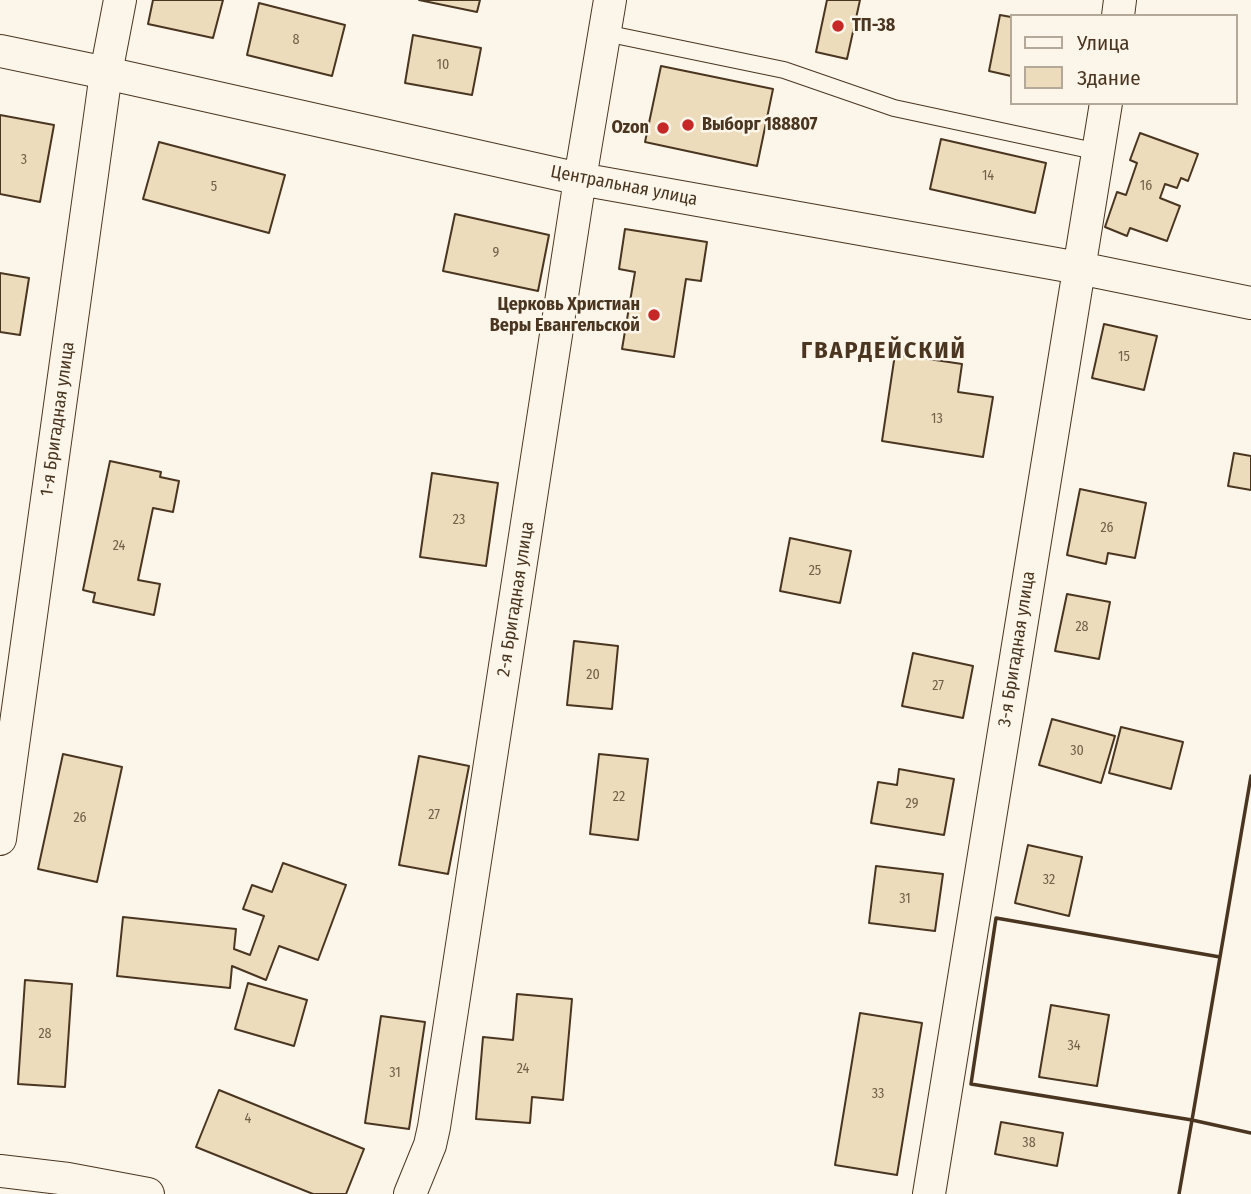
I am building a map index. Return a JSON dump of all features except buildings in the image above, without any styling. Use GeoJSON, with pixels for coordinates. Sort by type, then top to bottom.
{"type":"FeatureCollection","features":[{"type":"Feature","properties":{"kind":"street","name":"1-я Бригадная улица"},"geometry":{"type":"LineString","coordinates":[[0,839],[106,73],[120,0]]}},
{"type":"Feature","properties":{"kind":"street","name":"2-я Бригадная улица"},"geometry":{"type":"LineString","coordinates":[[410,1194],[434,1128],[610,0]]}},
{"type":"Feature","properties":{"kind":"street","name":"Центральная улица"},"geometry":{"type":"LineString","coordinates":[[0,51],[580,179],[1079,268],[1251,303]]}},
{"type":"Feature","properties":{"kind":"street","name":"3-я Бригадная улица"},"geometry":{"type":"LineString","coordinates":[[929,1194],[1105,105]]}},
{"type":"Feature","properties":{"kind":"street"},"geometry":{"type":"LineString","coordinates":[[0,1171],[68,1179],[148,1194]]}},
{"type":"Feature","properties":{"kind":"lane"},"geometry":{"type":"LineString","coordinates":[[605,33],[784,70],[894,108],[1099,152]]}},
{"type":"Feature","properties":{"kind":"wall"},"geometry":{"type":"LineString","coordinates":[[1220,957],[1251,776]]}},
{"type":"Feature","properties":{"kind":"wall"},"geometry":{"type":"LineString","coordinates":[[996,918],[1220,957],[1192,1120],[971,1084],[996,918]]}},
{"type":"Feature","properties":{"kind":"wall"},"geometry":{"type":"LineString","coordinates":[[1179,1194],[1192,1120],[1251,1133]]}},
{"type":"Feature","properties":{"kind":"place","name":"ТП-38"},"geometry":{"type":"Point","coordinates":[838,26]}},
{"type":"Feature","properties":{"kind":"place","name":"Выборг 188807"},"geometry":{"type":"Point","coordinates":[688,125]}},
{"type":"Feature","properties":{"kind":"place","name":"Ozon"},"geometry":{"type":"Point","coordinates":[663,128]}},
{"type":"Feature","properties":{"kind":"place","name":"Церковь Христиан Веры Евангельской"},"geometry":{"type":"Point","coordinates":[654,315]}},
{"type":"Feature","properties":{"kind":"district","name":"ГВАРДЕЙСКИЙ"},"geometry":{"type":"Point","coordinates":[884,351]}}]}
